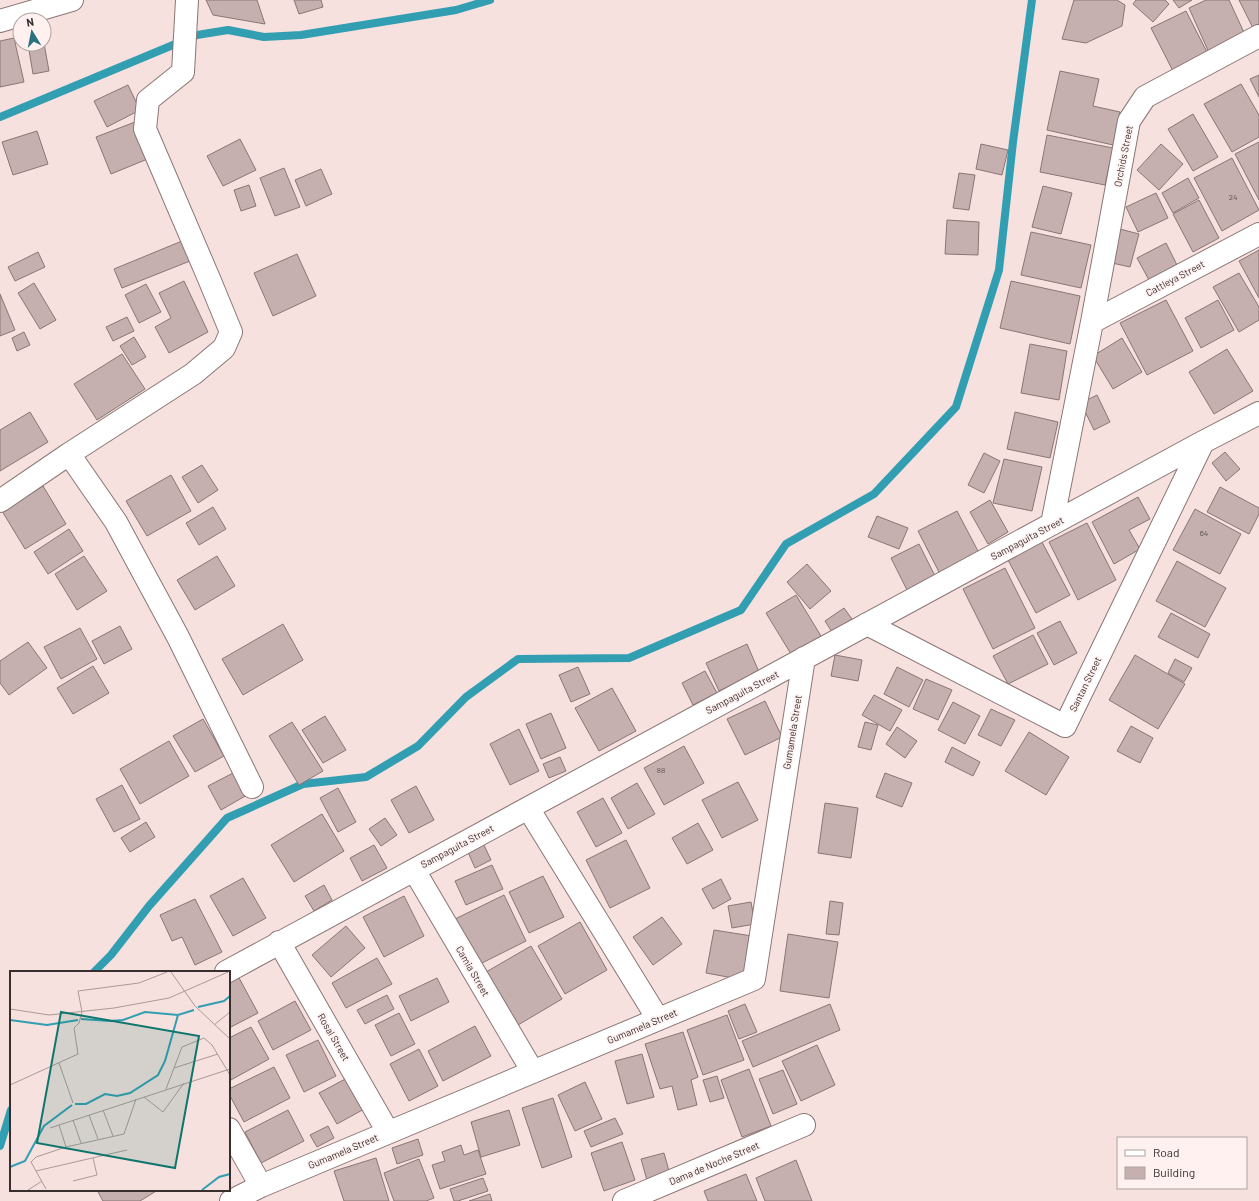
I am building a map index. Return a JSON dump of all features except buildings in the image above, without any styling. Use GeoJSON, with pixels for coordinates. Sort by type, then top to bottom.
{"type":"FeatureCollection","features":[{"type":"Feature","properties":{"kind":"street"},"geometry":{"type":"LineString","coordinates":[[0,21],[72,0]]}},
{"type":"Feature","properties":{"kind":"street"},"geometry":{"type":"LineString","coordinates":[[0,501],[68,454],[193,374],[224,348],[230,332],[210,281],[145,129],[148,100],[183,72],[186,8]]}},
{"type":"Feature","properties":{"kind":"street","name":"Orchids Street"},"geometry":{"type":"LineString","coordinates":[[1052,524],[1092,322],[1129,121],[1145,97],[1259,36]]}},
{"type":"Feature","properties":{"kind":"street","name":"Cattleya Street"},"geometry":{"type":"LineString","coordinates":[[1092,322],[1259,234]]}},
{"type":"Feature","properties":{"kind":"street","name":"Sampaguita Street"},"geometry":{"type":"LineString","coordinates":[[228,971],[1259,413]]}},
{"type":"Feature","properties":{"kind":"street","name":"Santan Street"},"geometry":{"type":"LineString","coordinates":[[867,624],[1065,726],[1203,442]]}},
{"type":"Feature","properties":{"kind":"street"},"geometry":{"type":"LineString","coordinates":[[68,454],[116,522],[178,636],[252,787]]}},
{"type":"Feature","properties":{"kind":"street","name":"Gumamela Street"},"geometry":{"type":"LineString","coordinates":[[231,1201],[261,1186],[388,1132],[754,979],[804,658]]}},
{"type":"Feature","properties":{"kind":"street"},"geometry":{"type":"LineString","coordinates":[[528,808],[658,1019]]}},
{"type":"Feature","properties":{"kind":"street","name":"Camia Street"},"geometry":{"type":"LineString","coordinates":[[414,870],[533,1072]]}},
{"type":"Feature","properties":{"kind":"street","name":"Rosal Street"},"geometry":{"type":"LineString","coordinates":[[279,942],[388,1132]]}},
{"type":"Feature","properties":{"kind":"street","name":"Dama de Noche Street"},"geometry":{"type":"LineString","coordinates":[[624,1201],[804,1125]]}},
{"type":"Feature","properties":{"kind":"street"},"geometry":{"type":"LineString","coordinates":[[230,1131],[261,1186]]}},
{"type":"Feature","properties":{"kind":"waterway"},"geometry":{"type":"LineString","coordinates":[[0,117],[197,35],[228,30],[264,37],[301,35],[456,10],[490,0]]}},
{"type":"Feature","properties":{"kind":"waterway"},"geometry":{"type":"LineString","coordinates":[[95,971],[111,955],[149,906],[227,818],[303,784],[366,777],[418,746],[466,697],[518,659],[629,658],[741,610],[786,544],[874,494],[956,407],[999,270],[1013,142],[1032,0]]}},
{"type":"Feature","properties":{"kind":"waterway"},"geometry":{"type":"LineString","coordinates":[[0,1146],[10,1113]]}}]}
